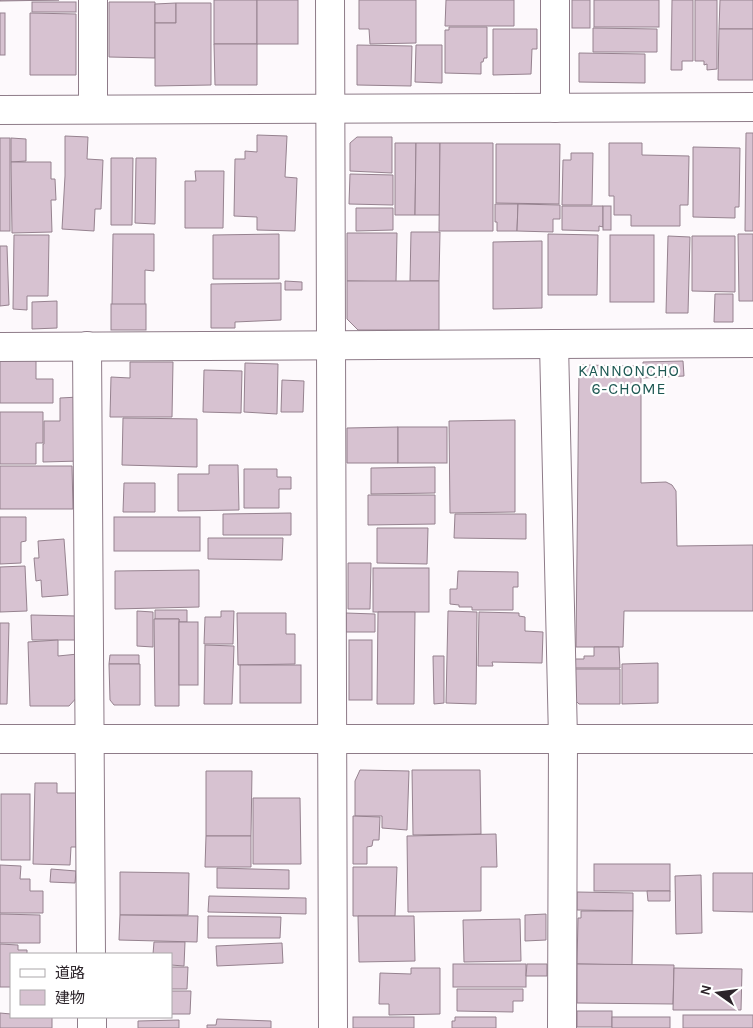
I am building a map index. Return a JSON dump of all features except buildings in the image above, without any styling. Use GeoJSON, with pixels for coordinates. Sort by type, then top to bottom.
{"type":"FeatureCollection","features":[{"type":"Feature","properties":{"kind":"street"},"geometry":{"type":"LineString","coordinates":[[93,0],[93,109]]}},
{"type":"Feature","properties":{"kind":"street"},"geometry":{"type":"LineString","coordinates":[[330,0],[333,1028]]}},
{"type":"Feature","properties":{"kind":"street"},"geometry":{"type":"LineString","coordinates":[[555,0],[555,108]]}},
{"type":"Feature","properties":{"kind":"street"},"geometry":{"type":"LineString","coordinates":[[0,110],[753,107]]}},
{"type":"Feature","properties":{"kind":"street"},"geometry":{"type":"LineString","coordinates":[[0,347],[753,343]]}},
{"type":"Feature","properties":{"kind":"street"},"geometry":{"type":"LineString","coordinates":[[554,344],[563,739],[562,1028]]}},
{"type":"Feature","properties":{"kind":"street"},"geometry":{"type":"LineString","coordinates":[[87,346],[92,953]]}},
{"type":"Feature","properties":{"kind":"street"},"geometry":{"type":"LineString","coordinates":[[0,739],[753,739]]}},
{"type":"Feature","properties":{"kind":"district","name":"KANNONCHO 6-CHOME"},"geometry":{"type":"Point","coordinates":[629,379]}}]}
